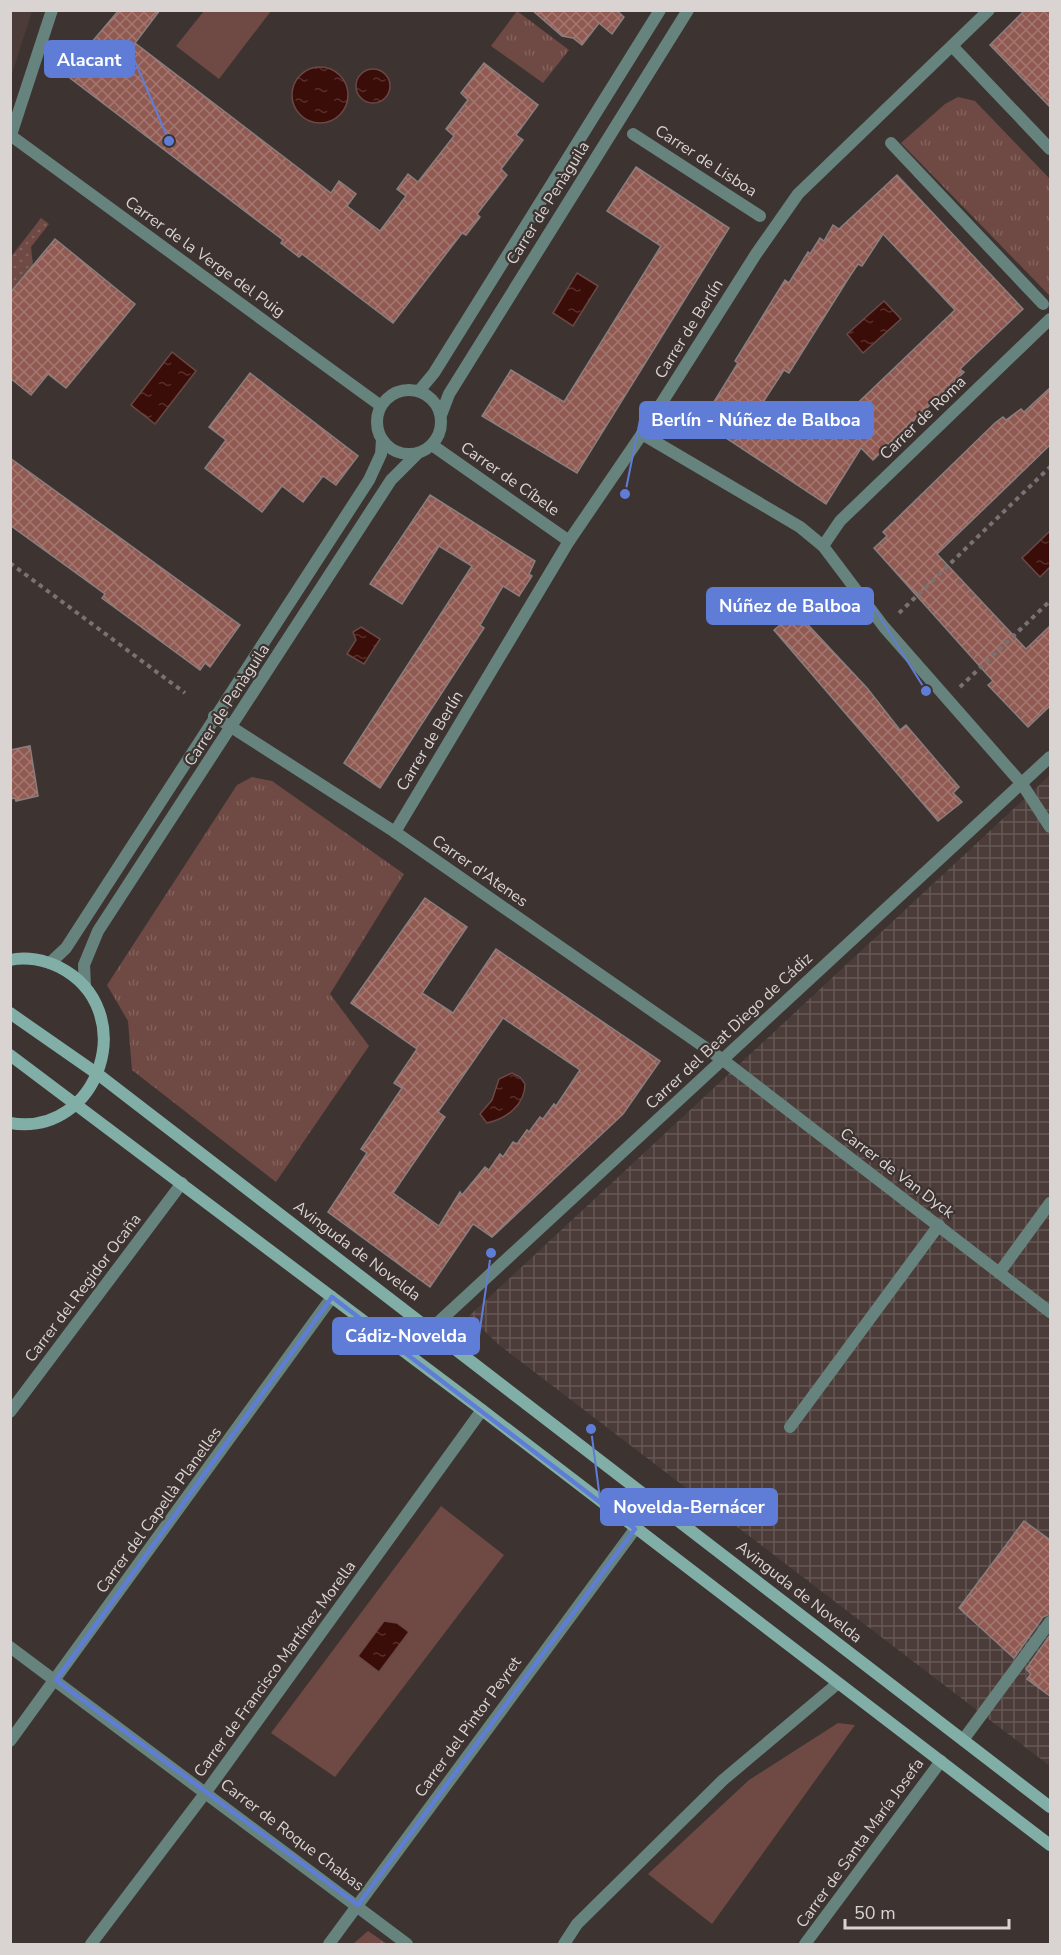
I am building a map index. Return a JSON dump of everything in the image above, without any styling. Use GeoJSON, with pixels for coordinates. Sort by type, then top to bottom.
{"type":"FeatureCollection","features":[{"type":"Feature","properties":{"kind":"main road"},"geometry":{"type":"LineString","coordinates":[[10,960],[19,958],[50,963],[70,973],[85,986],[101,1011],[105,1052],[99,1075],[76,1104],[60,1115],[39,1122],[10,1123]]}},
{"type":"Feature","properties":{"kind":"main road","name":"Avinguda de Novelda"},"geometry":{"type":"LineString","coordinates":[[10,1012],[99,1075],[1050,1807]]}},
{"type":"Feature","properties":{"kind":"main road"},"geometry":{"type":"LineString","coordinates":[[10,1054],[482,1410],[1050,1845]]}},
{"type":"Feature","properties":{"kind":"street"},"geometry":{"type":"LineString","coordinates":[[11,135],[52,10]]}},
{"type":"Feature","properties":{"kind":"street","name":"Carrer de Penàguila"},"geometry":{"type":"LineString","coordinates":[[419,391],[434,373],[660,10]]}},
{"type":"Feature","properties":{"kind":"street","name":"Carrer de Penàguila"},"geometry":{"type":"LineString","coordinates":[[441,415],[455,385],[688,10]]}},
{"type":"Feature","properties":{"kind":"street","name":"Carrer de Berlín"},"geometry":{"type":"LineString","coordinates":[[395,832],[569,541],[642,434],[756,254],[798,194],[989,10]]}},
{"type":"Feature","properties":{"kind":"street"},"geometry":{"type":"LineString","coordinates":[[953,46],[1050,149]]}},
{"type":"Feature","properties":{"kind":"street","name":"Carrer de Lisboa"},"geometry":{"type":"LineString","coordinates":[[633,134],[760,216]]}},
{"type":"Feature","properties":{"kind":"street","name":"Carrer de la Verge del Puig"},"geometry":{"type":"LineString","coordinates":[[11,135],[381,406]]}},
{"type":"Feature","properties":{"kind":"street"},"geometry":{"type":"LineString","coordinates":[[891,143],[1044,304]]}},
{"type":"Feature","properties":{"kind":"street","name":"Carrer de Roma"},"geometry":{"type":"LineString","coordinates":[[823,546],[840,521],[1050,319]]}},
{"type":"Feature","properties":{"kind":"street"},"geometry":{"type":"LineString","coordinates":[[405,390],[419,391],[432,399],[441,415],[440,433],[432,446],[418,453],[404,454],[391,449],[382,440],[377,421],[381,406],[391,395],[405,390]]}},
{"type":"Feature","properties":{"kind":"street"},"geometry":{"type":"LineString","coordinates":[[642,434],[800,527],[823,546],[884,627],[1022,784],[1050,827]]}},
{"type":"Feature","properties":{"kind":"street","name":"Carrer de Penàguila"},"geometry":{"type":"LineString","coordinates":[[50,963],[66,948],[214,716],[369,480],[381,454],[382,440]]}},
{"type":"Feature","properties":{"kind":"street","name":"Carrer de Cíbele"},"geometry":{"type":"LineString","coordinates":[[432,446],[569,541]]}},
{"type":"Feature","properties":{"kind":"street","name":"Carrer de Penàguila"},"geometry":{"type":"LineString","coordinates":[[85,986],[84,965],[98,931],[391,480],[418,453]]}},
{"type":"Feature","properties":{"kind":"street","name":"Carrer d'Atenes"},"geometry":{"type":"LineString","coordinates":[[214,716],[395,832],[723,1060]]}},
{"type":"Feature","properties":{"kind":"street","name":"Carrer del Beat Diego de Cádiz"},"geometry":{"type":"LineString","coordinates":[[431,1329],[1050,757]]}},
{"type":"Feature","properties":{"kind":"street","name":"Carrer de Van Dyck"},"geometry":{"type":"LineString","coordinates":[[723,1060],[1050,1312]]}},
{"type":"Feature","properties":{"kind":"street","name":"Carrer del Regidor Ocaña"},"geometry":{"type":"LineString","coordinates":[[10,1413],[182,1183]]}},
{"type":"Feature","properties":{"kind":"street"},"geometry":{"type":"LineString","coordinates":[[999,1273],[1050,1203]]}},
{"type":"Feature","properties":{"kind":"street"},"geometry":{"type":"LineString","coordinates":[[790,1427],[939,1225]]}},
{"type":"Feature","properties":{"kind":"street","name":"Carrer del Capellà Planelles"},"geometry":{"type":"LineString","coordinates":[[10,1741],[332,1297]]}},
{"type":"Feature","properties":{"kind":"street","name":"Carrer de Francisco Martínez Morella"},"geometry":{"type":"LineString","coordinates":[[91,1944],[206,1792],[482,1410]]}},
{"type":"Feature","properties":{"kind":"street","name":"Carrer del Pintor Peyret"},"geometry":{"type":"LineString","coordinates":[[329,1944],[635,1528]]}},
{"type":"Feature","properties":{"kind":"street"},"geometry":{"type":"LineString","coordinates":[[963,1740],[1050,1622]]}},
{"type":"Feature","properties":{"kind":"street","name":"Carrer de Roque Chabas"},"geometry":{"type":"LineString","coordinates":[[10,1647],[358,1905],[407,1944]]}},
{"type":"Feature","properties":{"kind":"street"},"geometry":{"type":"LineString","coordinates":[[564,1944],[577,1924],[723,1780],[837,1684]]}},
{"type":"Feature","properties":{"kind":"street","name":"Carrer de Santa María Josefa"},"geometry":{"type":"LineString","coordinates":[[805,1944],[941,1761]]}},
{"type":"Feature","properties":{"kind":"path"},"geometry":{"type":"LineString","coordinates":[[899,613],[1050,467]]}},
{"type":"Feature","properties":{"kind":"path"},"geometry":{"type":"LineString","coordinates":[[10,563],[185,693]]}},
{"type":"Feature","properties":{"kind":"path"},"geometry":{"type":"LineString","coordinates":[[960,687],[1050,601]]}},
{"type":"Feature","properties":{"kind":"highlighted area"},"geometry":{"type":"Polygon","coordinates":[[[332,1297],[635,1529],[358,1905],[56,1680],[332,1297]]]}},
{"type":"Feature","properties":{"kind":"shaded area"},"geometry":{"type":"Polygon","coordinates":[[[10,11],[32,11],[11,77],[10,11]]]}},
{"type":"Feature","properties":{"kind":"shaded area"},"geometry":{"type":"Polygon","coordinates":[[[1050,775],[1050,1766],[498,1344],[469,1316],[1050,775]]]}},
{"type":"Feature","properties":{"kind":"green space"},"geometry":{"type":"Polygon","coordinates":[[[204,11],[271,11],[219,79],[176,46],[204,11]]]}},
{"type":"Feature","properties":{"kind":"green space"},"geometry":{"type":"Polygon","coordinates":[[[517,11],[569,50],[543,83],[491,46],[517,11]]]}},
{"type":"Feature","properties":{"kind":"green space"},"geometry":{"type":"Polygon","coordinates":[[[958,97],[975,101],[1050,179],[1049,295],[901,143],[945,104],[958,97]]]}},
{"type":"Feature","properties":{"kind":"green space"},"geometry":{"type":"Polygon","coordinates":[[[41,218],[49,224],[31,247],[33,266],[11,293],[10,258],[41,218]]]}},
{"type":"Feature","properties":{"kind":"green space"},"geometry":{"type":"Polygon","coordinates":[[[252,777],[272,781],[404,874],[330,994],[369,1046],[276,1182],[132,1070],[128,1021],[107,985],[237,785],[252,777]]]}},
{"type":"Feature","properties":{"kind":"green space"},"geometry":{"type":"Polygon","coordinates":[[[441,1506],[504,1555],[335,1777],[271,1733],[441,1506]]]}},
{"type":"Feature","properties":{"kind":"green space"},"geometry":{"type":"Polygon","coordinates":[[[838,1723],[855,1725],[712,1924],[648,1874],[749,1780],[838,1723]]]}},
{"type":"Feature","properties":{"kind":"green space"},"geometry":{"type":"Polygon","coordinates":[[[368,1931],[387,1944],[353,1944],[368,1931]]]}},
{"type":"Feature","properties":{"kind":"water"},"geometry":{"type":"Polygon","coordinates":[[[320,67],[331,69],[340,75],[346,84],[348,95],[346,106],[340,115],[331,121],[320,123],[309,121],[300,115],[294,106],[292,95],[294,84],[300,75],[309,69],[320,67]]]}},
{"type":"Feature","properties":{"kind":"water"},"geometry":{"type":"Polygon","coordinates":[[[373,69],[385,74],[390,86],[385,98],[373,103],[361,98],[356,86],[361,74],[373,69]]]}},
{"type":"Feature","properties":{"kind":"water"},"geometry":{"type":"Polygon","coordinates":[[[577,273],[598,286],[573,326],[553,313],[577,273]]]}},
{"type":"Feature","properties":{"kind":"water"},"geometry":{"type":"Polygon","coordinates":[[[884,301],[901,319],[863,353],[847,334],[884,301]]]}},
{"type":"Feature","properties":{"kind":"water"},"geometry":{"type":"Polygon","coordinates":[[[172,352],[196,371],[155,424],[131,405],[172,352]]]}},
{"type":"Feature","properties":{"kind":"water"},"geometry":{"type":"Polygon","coordinates":[[[1050,531],[1050,567],[1040,577],[1022,558],[1050,531]]]}},
{"type":"Feature","properties":{"kind":"water"},"geometry":{"type":"Polygon","coordinates":[[[361,627],[380,639],[364,664],[347,654],[356,640],[353,632],[361,627]]]}},
{"type":"Feature","properties":{"kind":"water"},"geometry":{"type":"Polygon","coordinates":[[[512,1073],[520,1077],[525,1084],[522,1098],[513,1110],[487,1123],[480,1114],[492,1100],[499,1079],[512,1073]]]}},
{"type":"Feature","properties":{"kind":"water"},"geometry":{"type":"Polygon","coordinates":[[[384,1621],[397,1623],[409,1632],[379,1672],[358,1656],[384,1621]]]}},
{"type":"Feature","properties":{"kind":"building"},"geometry":{"type":"Polygon","coordinates":[[[119,10],[160,10],[135,43],[331,193],[339,181],[356,194],[347,206],[380,231],[406,196],[397,189],[408,174],[418,182],[454,136],[446,129],[468,100],[461,93],[484,63],[538,105],[516,135],[523,140],[501,169],[507,175],[477,214],[480,217],[466,235],[462,233],[393,323],[302,254],[299,257],[281,243],[283,240],[70,78],[80,56],[119,10]]]}},
{"type":"Feature","properties":{"kind":"building"},"geometry":{"type":"Polygon","coordinates":[[[532,10],[616,10],[624,17],[612,34],[599,23],[582,45],[573,38],[562,36],[532,10]]]}},
{"type":"Feature","properties":{"kind":"building"},"geometry":{"type":"Polygon","coordinates":[[[1025,10],[1050,10],[1050,107],[990,45],[1025,10]]]}},
{"type":"Feature","properties":{"kind":"building"},"geometry":{"type":"Polygon","coordinates":[[[636,167],[729,228],[577,473],[482,416],[511,370],[564,402],[661,246],[607,211],[636,167]]]}},
{"type":"Feature","properties":{"kind":"building"},"geometry":{"type":"Polygon","coordinates":[[[897,175],[1023,309],[960,369],[964,372],[873,460],[861,448],[826,504],[717,432],[720,428],[704,418],[738,363],[735,361],[785,280],[789,283],[808,252],[810,254],[820,238],[824,241],[833,225],[839,229],[897,175]],[[883,234],[862,266],[858,264],[789,373],[784,370],[763,402],[820,439],[955,310],[883,234]]]}},
{"type":"Feature","properties":{"kind":"building"},"geometry":{"type":"Polygon","coordinates":[[[55,239],[135,304],[66,388],[48,374],[31,395],[10,378],[10,293],[55,239]]]}},
{"type":"Feature","properties":{"kind":"building"},"geometry":{"type":"Polygon","coordinates":[[[250,373],[358,456],[336,485],[323,476],[303,502],[282,486],[262,512],[205,468],[226,440],[209,427],[250,373]]]}},
{"type":"Feature","properties":{"kind":"building"},"geometry":{"type":"Polygon","coordinates":[[[1050,388],[1050,445],[937,554],[1026,649],[1050,626],[1050,706],[1028,727],[988,685],[993,681],[874,548],[887,536],[883,532],[995,423],[1003,417],[1006,420],[1021,409],[1024,412],[1050,388]]]}},
{"type":"Feature","properties":{"kind":"building"},"geometry":{"type":"Polygon","coordinates":[[[10,458],[240,625],[210,667],[205,663],[200,670],[102,598],[105,594],[10,525],[10,458]]]}},
{"type":"Feature","properties":{"kind":"building"},"geometry":{"type":"Polygon","coordinates":[[[430,495],[535,561],[529,574],[532,576],[519,596],[503,586],[480,625],[484,628],[380,788],[344,763],[472,566],[439,546],[402,604],[370,584],[430,495]]]}},
{"type":"Feature","properties":{"kind":"building"},"geometry":{"type":"Polygon","coordinates":[[[796,612],[867,688],[900,730],[906,725],[959,787],[953,793],[962,802],[938,821],[774,630],[796,612]]]}},
{"type":"Feature","properties":{"kind":"building"},"geometry":{"type":"Polygon","coordinates":[[[30,746],[38,796],[16,801],[15,798],[10,799],[10,750],[30,746]]]}},
{"type":"Feature","properties":{"kind":"building"},"geometry":{"type":"Polygon","coordinates":[[[425,898],[467,927],[422,993],[453,1013],[496,949],[660,1061],[623,1114],[492,1237],[473,1224],[430,1287],[328,1212],[367,1153],[361,1149],[402,1088],[394,1083],[417,1049],[351,1003],[425,898]],[[503,1018],[438,1112],[445,1117],[393,1193],[439,1226],[460,1192],[462,1195],[485,1167],[489,1170],[500,1154],[503,1157],[513,1142],[517,1144],[540,1117],[543,1119],[554,1104],[556,1106],[580,1070],[503,1018]]]}},
{"type":"Feature","properties":{"kind":"building"},"geometry":{"type":"Polygon","coordinates":[[[1024,1521],[1050,1540],[1050,1614],[1043,1617],[1014,1658],[959,1608],[1024,1521]]]}},
{"type":"Feature","properties":{"kind":"building"},"geometry":{"type":"Polygon","coordinates":[[[1050,1635],[1050,1696],[1027,1679],[1031,1674],[1026,1669],[1050,1635]]]}},
{"type":"Feature","properties":{"kind":"place","name":"Alacant"},"geometry":{"type":"Point","coordinates":[169,141]}},
{"type":"Feature","properties":{"kind":"place","name":"Berlín - Núñez de Balboa"},"geometry":{"type":"Point","coordinates":[625,494]}},
{"type":"Feature","properties":{"kind":"place","name":"Núñez de Balboa"},"geometry":{"type":"Point","coordinates":[926,691]}},
{"type":"Feature","properties":{"kind":"place","name":"Cádiz-Novelda"},"geometry":{"type":"Point","coordinates":[491,1253]}},
{"type":"Feature","properties":{"kind":"place","name":"Novelda-Bernácer"},"geometry":{"type":"Point","coordinates":[591,1429]}}]}
